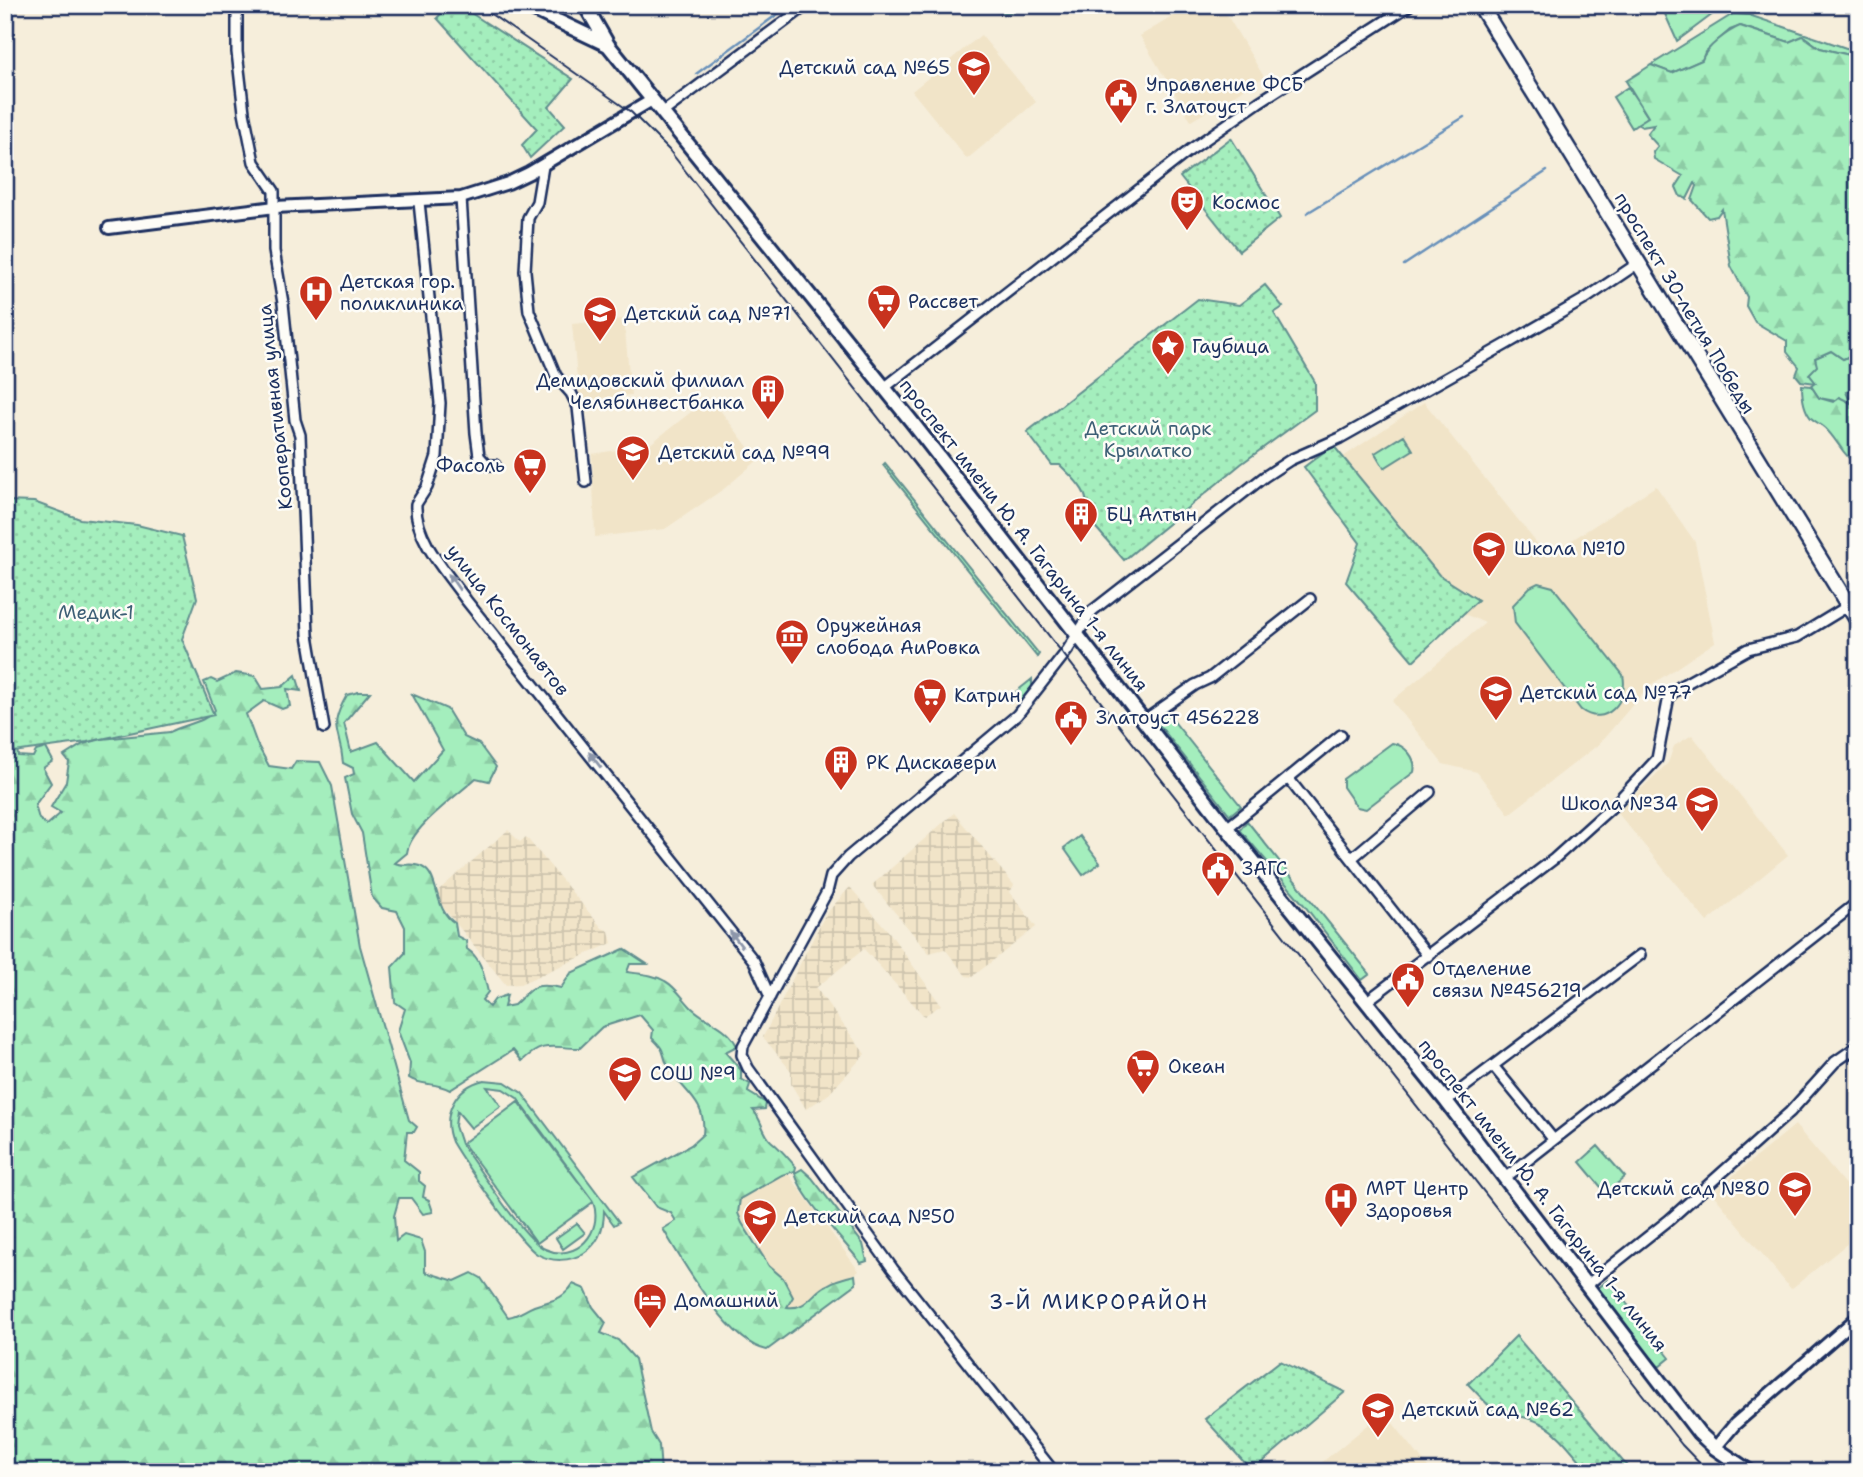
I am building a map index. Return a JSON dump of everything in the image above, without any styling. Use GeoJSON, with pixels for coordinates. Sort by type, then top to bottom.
{"type":"FeatureCollection","features":[{"type":"Feature","properties":{"kind":"main road"},"geometry":{"type":"LineString","coordinates":[[524,5],[608,45]]}},
{"type":"Feature","properties":{"kind":"main road","name":"проспект имени Ю. А. Гагарина 1-я линия"},"geometry":{"type":"LineString","coordinates":[[585,5],[608,45],[884,388],[1227,828],[1446,1101],[1699,1433],[1714,1448],[1751,1472]]}},
{"type":"Feature","properties":{"kind":"main road","name":"проспект 30-летия Победы"},"geometry":{"type":"LineString","coordinates":[[1480,5],[1858,621]]}},
{"type":"Feature","properties":{"kind":"street"},"geometry":{"type":"LineString","coordinates":[[5,5],[5,13]]}},
{"type":"Feature","properties":{"kind":"street"},"geometry":{"type":"LineString","coordinates":[[237,5],[237,52],[244,112],[254,162],[274,191],[275,207]]}},
{"type":"Feature","properties":{"kind":"street"},"geometry":{"type":"LineString","coordinates":[[662,113],[807,5]]}},
{"type":"Feature","properties":{"kind":"street"},"geometry":{"type":"LineString","coordinates":[[884,388],[1190,150],[1259,102],[1410,5]]}},
{"type":"Feature","properties":{"kind":"street"},"geometry":{"type":"LineString","coordinates":[[109,228],[275,207],[461,198],[508,183],[543,166],[652,100]]}},
{"type":"Feature","properties":{"kind":"street"},"geometry":{"type":"LineString","coordinates":[[543,166],[537,202],[528,218],[525,271],[529,311],[556,376],[571,393],[578,407],[586,482]]}},
{"type":"Feature","properties":{"kind":"street"},"geometry":{"type":"LineString","coordinates":[[461,198],[468,344],[477,444],[479,456],[487,465],[495,466]]}},
{"type":"Feature","properties":{"kind":"street","name":"улица Космонавтов"},"geometry":{"type":"LineString","coordinates":[[419,202],[440,403],[437,456],[427,487],[416,504],[415,515],[430,548],[466,600],[754,961],[770,997]]}},
{"type":"Feature","properties":{"kind":"street","name":"Кооперативная улица"},"geometry":{"type":"LineString","coordinates":[[275,207],[274,251],[283,303],[295,420],[300,435],[308,635],[324,728]]}},
{"type":"Feature","properties":{"kind":"street"},"geometry":{"type":"LineString","coordinates":[[1054,1472],[893,1269],[748,1068],[742,1055],[743,1046],[838,867],[1017,715],[1093,611],[1290,460],[1340,438],[1505,345],[1637,264]]}},
{"type":"Feature","properties":{"kind":"street"},"geometry":{"type":"LineString","coordinates":[[1144,720],[1185,691],[1210,678],[1310,599]]}},
{"type":"Feature","properties":{"kind":"street"},"geometry":{"type":"LineString","coordinates":[[1367,1001],[1554,859],[1611,809],[1649,769],[1661,745],[1669,696],[1675,691],[1748,649],[1785,642],[1849,606]]}},
{"type":"Feature","properties":{"kind":"street"},"geometry":{"type":"LineString","coordinates":[[1227,828],[1341,735]]}},
{"type":"Feature","properties":{"kind":"street"},"geometry":{"type":"LineString","coordinates":[[1288,778],[1428,956]]}},
{"type":"Feature","properties":{"kind":"street"},"geometry":{"type":"LineString","coordinates":[[1352,858],[1430,792]]}},
{"type":"Feature","properties":{"kind":"street"},"geometry":{"type":"LineString","coordinates":[[1505,1178],[1858,902]]}},
{"type":"Feature","properties":{"kind":"street"},"geometry":{"type":"LineString","coordinates":[[1446,1101],[1640,955]]}},
{"type":"Feature","properties":{"kind":"street"},"geometry":{"type":"LineString","coordinates":[[1587,1285],[1669,1220],[1790,1112],[1835,1062],[1858,1046]]}},
{"type":"Feature","properties":{"kind":"street","name":"проспект имени Ю. А. Гагарина 1-я линия"},"geometry":{"type":"LineString","coordinates":[[1494,1067],[1553,1139]]}},
{"type":"Feature","properties":{"kind":"street"},"geometry":{"type":"LineString","coordinates":[[1714,1448],[1735,1424],[1858,1317]]}},
{"type":"Feature","properties":{"kind":"shaded area"},"geometry":{"type":"Polygon","coordinates":[[[1192,5],[1221,5],[1264,77],[1191,121],[1140,36],[1192,5]]]}},
{"type":"Feature","properties":{"kind":"shaded area","name":"Детский сад №65"},"geometry":{"type":"Polygon","coordinates":[[[981,35],[1036,102],[967,159],[912,91],[981,35]]]}},
{"type":"Feature","properties":{"kind":"shaded area","name":"Детский сад №71"},"geometry":{"type":"Polygon","coordinates":[[[624,319],[631,395],[579,400],[572,324],[624,319]]]}},
{"type":"Feature","properties":{"kind":"shaded area"},"geometry":{"type":"Polygon","coordinates":[[[710,397],[758,460],[725,488],[665,529],[595,537],[592,454],[649,445],[710,397]]]}},
{"type":"Feature","properties":{"kind":"shaded area"},"geometry":{"type":"Polygon","coordinates":[[[1424,402],[1547,556],[1656,486],[1695,542],[1715,642],[1648,687],[1599,744],[1509,814],[1477,772],[1443,764],[1392,701],[1485,623],[1430,599],[1330,466],[1424,402]]]}},
{"type":"Feature","properties":{"kind":"shaded area","name":"Школа №34"},"geometry":{"type":"Polygon","coordinates":[[[1692,735],[1788,855],[1707,922],[1617,812],[1668,763],[1674,746],[1692,735]]]}},
{"type":"Feature","properties":{"kind":"shaded area"},"geometry":{"type":"Polygon","coordinates":[[[954,813],[1014,885],[1010,892],[1036,927],[972,977],[966,976],[945,949],[929,953],[872,885],[954,813]]]}},
{"type":"Feature","properties":{"kind":"shaded area"},"geometry":{"type":"Polygon","coordinates":[[[508,830],[520,842],[526,837],[602,928],[609,931],[612,943],[520,984],[506,985],[433,895],[508,830]]]}},
{"type":"Feature","properties":{"kind":"shaded area"},"geometry":{"type":"Polygon","coordinates":[[[850,887],[889,932],[941,1005],[924,1016],[864,949],[816,988],[865,1054],[829,1094],[806,1109],[791,1084],[791,1071],[763,1037],[825,915],[850,887]]]}},
{"type":"Feature","properties":{"kind":"shaded area","name":"Детский сад №80"},"geometry":{"type":"Polygon","coordinates":[[[1795,1125],[1858,1200],[1858,1235],[1791,1289],[1712,1193],[1795,1125]]]}},
{"type":"Feature","properties":{"kind":"shaded area","name":"Детский сад №50"},"geometry":{"type":"Polygon","coordinates":[[[779,1161],[859,1271],[755,1348],[727,1192],[779,1161]]]}},
{"type":"Feature","properties":{"kind":"shaded area","name":"Детский сад №62"},"geometry":{"type":"Polygon","coordinates":[[[1384,1412],[1432,1472],[1310,1472],[1384,1412]]]}},
{"type":"Feature","properties":{"kind":"green space"},"geometry":{"type":"Polygon","coordinates":[[[449,5],[457,5],[474,15],[573,79],[549,107],[565,125],[530,158],[522,145],[537,129],[437,18],[449,5]]]}},
{"type":"Feature","properties":{"kind":"green space"},"geometry":{"type":"Polygon","coordinates":[[[985,5],[1022,5],[1004,13],[985,5]]]}},
{"type":"Feature","properties":{"kind":"green space"},"geometry":{"type":"Polygon","coordinates":[[[1666,5],[1725,5],[1677,41],[1665,14],[1666,5]]]}},
{"type":"Feature","properties":{"kind":"green space"},"geometry":{"type":"Polygon","coordinates":[[[1733,14],[1749,15],[1858,52],[1858,57],[1820,48],[1803,36],[1789,42],[1741,26],[1730,30],[1705,52],[1702,60],[1672,73],[1651,65],[1733,14]]]}},
{"type":"Feature","properties":{"kind":"green space"},"geometry":{"type":"Polygon","coordinates":[[[1740,26],[1789,42],[1803,36],[1820,48],[1858,57],[1858,352],[1843,359],[1831,351],[1815,358],[1817,366],[1809,374],[1816,383],[1801,381],[1796,375],[1799,367],[1787,352],[1787,341],[1755,322],[1746,306],[1747,297],[1731,266],[1722,209],[1717,216],[1708,218],[1692,200],[1697,186],[1695,183],[1687,199],[1680,196],[1676,187],[1683,176],[1654,159],[1653,152],[1658,146],[1647,134],[1654,125],[1642,127],[1637,124],[1648,117],[1626,81],[1651,65],[1672,73],[1702,60],[1718,40],[1740,26]]]}},
{"type":"Feature","properties":{"kind":"green space"},"geometry":{"type":"Polygon","coordinates":[[[1628,87],[1648,117],[1632,128],[1613,97],[1628,87]]]}},
{"type":"Feature","properties":{"kind":"green space"},"geometry":{"type":"Polygon","coordinates":[[[1231,138],[1280,218],[1239,251],[1180,177],[1231,138]]]}},
{"type":"Feature","properties":{"kind":"green space","name":"Детский парк Крылатко"},"geometry":{"type":"Polygon","coordinates":[[[1265,285],[1283,307],[1274,313],[1315,382],[1315,410],[1241,464],[1124,560],[1084,514],[1086,500],[1081,487],[1060,465],[1052,465],[1027,432],[1198,299],[1239,305],[1265,285]]]}},
{"type":"Feature","properties":{"kind":"green space"},"geometry":{"type":"Polygon","coordinates":[[[1831,351],[1843,359],[1858,352],[1858,389],[1852,389],[1852,404],[1819,398],[1811,386],[1815,383],[1809,374],[1816,366],[1815,358],[1831,351]]]}},
{"type":"Feature","properties":{"kind":"green space"},"geometry":{"type":"Polygon","coordinates":[[[1802,385],[1811,386],[1819,398],[1833,402],[1839,397],[1851,403],[1846,392],[1858,389],[1858,466],[1829,432],[1809,415],[1802,385]]]}},
{"type":"Feature","properties":{"kind":"green space"},"geometry":{"type":"Polygon","coordinates":[[[1404,435],[1413,450],[1384,468],[1375,453],[1404,435]]]}},
{"type":"Feature","properties":{"kind":"green space"},"geometry":{"type":"Polygon","coordinates":[[[1333,445],[1439,575],[1478,600],[1413,661],[1346,582],[1360,543],[1304,467],[1333,445]]]}},
{"type":"Feature","properties":{"kind":"green space"},"geometry":{"type":"Polygon","coordinates":[[[885,463],[1039,654],[1037,657],[883,465],[885,463]]]}},
{"type":"Feature","properties":{"kind":"green space","name":"Медик-1"},"geometry":{"type":"Polygon","coordinates":[[[5,501],[34,502],[80,519],[137,525],[182,536],[197,598],[182,639],[214,715],[87,742],[14,752],[5,707],[5,501]]]}},
{"type":"Feature","properties":{"kind":"green space"},"geometry":{"type":"Polygon","coordinates":[[[1538,583],[1553,587],[1623,675],[1624,685],[1619,702],[1606,714],[1590,715],[1581,710],[1515,623],[1513,605],[1530,587],[1538,583]]]}},
{"type":"Feature","properties":{"kind":"green space"},"geometry":{"type":"Polygon","coordinates":[[[236,673],[255,676],[263,689],[282,687],[296,675],[301,691],[287,689],[290,706],[282,709],[264,701],[246,714],[269,766],[291,769],[296,761],[320,762],[332,786],[360,946],[409,1120],[417,1127],[414,1132],[407,1132],[404,1160],[419,1172],[419,1181],[425,1186],[423,1197],[429,1200],[433,1212],[423,1214],[411,1198],[399,1198],[394,1216],[396,1241],[404,1235],[421,1240],[425,1252],[425,1272],[455,1281],[472,1273],[481,1278],[508,1317],[560,1297],[573,1284],[585,1289],[593,1307],[606,1323],[601,1333],[618,1340],[635,1359],[651,1432],[659,1445],[661,1472],[5,1472],[5,733],[16,740],[18,756],[33,757],[36,751],[46,748],[53,761],[43,768],[51,783],[35,805],[39,819],[47,825],[61,813],[51,807],[66,782],[69,762],[64,756],[83,744],[102,739],[170,732],[200,721],[215,710],[204,682],[211,679],[217,682],[236,673]]]}},
{"type":"Feature","properties":{"kind":"green space"},"geometry":{"type":"Polygon","coordinates":[[[1032,679],[1032,690],[1022,706],[1012,695],[1032,679]]]}},
{"type":"Feature","properties":{"kind":"green space"},"geometry":{"type":"Polygon","coordinates":[[[370,692],[344,723],[351,752],[378,742],[414,782],[443,750],[412,694],[447,709],[464,737],[479,744],[496,767],[489,781],[476,778],[425,823],[410,843],[407,853],[395,863],[422,867],[432,877],[443,910],[455,923],[457,936],[466,941],[467,949],[484,974],[488,992],[482,1000],[489,1007],[495,999],[507,995],[504,1007],[514,1005],[539,986],[561,988],[571,973],[624,949],[647,964],[630,964],[627,972],[665,981],[692,1008],[733,1039],[737,1046],[725,1052],[741,1070],[741,1079],[750,1084],[748,1092],[766,1103],[765,1109],[753,1110],[768,1138],[796,1167],[795,1171],[782,1175],[740,1199],[738,1213],[742,1223],[769,1266],[783,1278],[793,1297],[787,1307],[800,1306],[822,1288],[841,1279],[855,1275],[856,1284],[767,1350],[752,1344],[738,1333],[708,1300],[663,1229],[676,1221],[671,1213],[656,1207],[633,1177],[691,1145],[703,1134],[703,1122],[697,1104],[673,1075],[662,1049],[652,1038],[653,1030],[640,1015],[602,1027],[580,1048],[543,1048],[522,1061],[513,1050],[450,1090],[409,1078],[410,1063],[398,1031],[405,1009],[395,1002],[392,967],[405,953],[405,927],[397,911],[382,908],[372,897],[362,833],[352,814],[345,778],[354,774],[353,768],[343,763],[336,729],[338,715],[347,695],[370,692]]]}},
{"type":"Feature","properties":{"kind":"green space"},"geometry":{"type":"Polygon","coordinates":[[[1164,709],[1241,806],[1230,815],[1153,717],[1164,709]]]}},
{"type":"Feature","properties":{"kind":"green space"},"geometry":{"type":"Polygon","coordinates":[[[1392,743],[1409,753],[1414,762],[1414,772],[1366,809],[1357,807],[1343,787],[1343,779],[1392,743]]]}},
{"type":"Feature","properties":{"kind":"green space"},"geometry":{"type":"Polygon","coordinates":[[[1247,821],[1370,974],[1362,980],[1304,905],[1240,830],[1247,821]]]}},
{"type":"Feature","properties":{"kind":"green space"},"geometry":{"type":"Polygon","coordinates":[[[1080,836],[1100,863],[1083,875],[1064,848],[1080,836]]]}},
{"type":"Feature","properties":{"kind":"green space"},"geometry":{"type":"Polygon","coordinates":[[[484,1080],[505,1082],[522,1093],[619,1222],[614,1225],[604,1211],[599,1235],[584,1253],[560,1260],[537,1254],[506,1219],[459,1153],[452,1142],[448,1121],[458,1095],[484,1080]],[[487,1087],[501,1106],[471,1128],[457,1111],[455,1126],[461,1144],[514,1218],[536,1243],[556,1252],[577,1248],[591,1234],[595,1213],[593,1202],[537,1243],[463,1143],[518,1102],[593,1201],[517,1098],[503,1089],[487,1087]]]}},
{"type":"Feature","properties":{"kind":"green space"},"geometry":{"type":"Polygon","coordinates":[[[1598,1146],[1625,1177],[1606,1193],[1580,1162],[1598,1146]]]}},
{"type":"Feature","properties":{"kind":"green space"},"geometry":{"type":"Polygon","coordinates":[[[802,1169],[863,1244],[867,1261],[861,1263],[805,1194],[795,1173],[802,1169]]]}},
{"type":"Feature","properties":{"kind":"green space"},"geometry":{"type":"Polygon","coordinates":[[[577,1223],[585,1233],[563,1249],[556,1238],[577,1223]]]}},
{"type":"Feature","properties":{"kind":"green space"},"geometry":{"type":"Polygon","coordinates":[[[1608,1280],[1670,1358],[1659,1367],[1596,1290],[1608,1280]]]}},
{"type":"Feature","properties":{"kind":"green space"},"geometry":{"type":"Polygon","coordinates":[[[1516,1336],[1632,1472],[1590,1472],[1551,1429],[1529,1418],[1496,1413],[1468,1384],[1516,1336]]]}},
{"type":"Feature","properties":{"kind":"green space"},"geometry":{"type":"Polygon","coordinates":[[[1280,1361],[1345,1392],[1252,1471],[1205,1419],[1280,1361]]]}},
{"type":"Feature","properties":{"kind":"waterway"},"geometry":{"type":"LineString","coordinates":[[696,74],[790,5]]}},
{"type":"Feature","properties":{"kind":"waterway"},"geometry":{"type":"LineString","coordinates":[[1307,213],[1464,117]]}},
{"type":"Feature","properties":{"kind":"waterway"},"geometry":{"type":"LineString","coordinates":[[1404,265],[1547,171]]}},
{"type":"Feature","properties":{"kind":"tram line"},"geometry":{"type":"LineString","coordinates":[[478,5],[631,112],[669,150],[1682,1445],[1708,1472]]}},
{"type":"Feature","properties":{"kind":"place","name":"Детский сад №65"},"geometry":{"type":"Point","coordinates":[974,97]}},
{"type":"Feature","properties":{"kind":"place","name":"Управление ФСБ г. Златоуст"},"geometry":{"type":"Point","coordinates":[1121,125]}},
{"type":"Feature","properties":{"kind":"place","name":"Космос"},"geometry":{"type":"Point","coordinates":[1187,232]}},
{"type":"Feature","properties":{"kind":"place","name":"Детская гор. поликлиника"},"geometry":{"type":"Point","coordinates":[316,322]}},
{"type":"Feature","properties":{"kind":"place","name":"Рассвет"},"geometry":{"type":"Point","coordinates":[884,331]}},
{"type":"Feature","properties":{"kind":"place","name":"Детский сад №71"},"geometry":{"type":"Point","coordinates":[600,343]}},
{"type":"Feature","properties":{"kind":"place","name":"Гаубица"},"geometry":{"type":"Point","coordinates":[1168,376]}},
{"type":"Feature","properties":{"kind":"place","name":"Демидовский филиал Челябинвестбанка"},"geometry":{"type":"Point","coordinates":[768,421]}},
{"type":"Feature","properties":{"kind":"place","name":"Детский сад №99"},"geometry":{"type":"Point","coordinates":[633,482]}},
{"type":"Feature","properties":{"kind":"place","name":"Фасоль"},"geometry":{"type":"Point","coordinates":[530,495]}},
{"type":"Feature","properties":{"kind":"place","name":"БЦ Алтын"},"geometry":{"type":"Point","coordinates":[1081,544]}},
{"type":"Feature","properties":{"kind":"place","name":"Школа №10"},"geometry":{"type":"Point","coordinates":[1489,578]}},
{"type":"Feature","properties":{"kind":"place","name":"Оружейная слобода АиРовка"},"geometry":{"type":"Point","coordinates":[792,666]}},
{"type":"Feature","properties":{"kind":"place","name":"Детский сад №77"},"geometry":{"type":"Point","coordinates":[1496,722]}},
{"type":"Feature","properties":{"kind":"place","name":"Катрин"},"geometry":{"type":"Point","coordinates":[930,725]}},
{"type":"Feature","properties":{"kind":"place","name":"Златоуст 456228"},"geometry":{"type":"Point","coordinates":[1071,747]}},
{"type":"Feature","properties":{"kind":"place","name":"РК Дискавери"},"geometry":{"type":"Point","coordinates":[841,792]}},
{"type":"Feature","properties":{"kind":"place","name":"Школа №34"},"geometry":{"type":"Point","coordinates":[1702,833]}},
{"type":"Feature","properties":{"kind":"place","name":"ЗАГС"},"geometry":{"type":"Point","coordinates":[1218,898]}},
{"type":"Feature","properties":{"kind":"place","name":"Отделение связи №456219"},"geometry":{"type":"Point","coordinates":[1408,1009]}},
{"type":"Feature","properties":{"kind":"place","name":"Океан"},"geometry":{"type":"Point","coordinates":[1143,1096]}},
{"type":"Feature","properties":{"kind":"place","name":"СОШ №9"},"geometry":{"type":"Point","coordinates":[625,1103]}},
{"type":"Feature","properties":{"kind":"place","name":"Детский сад №80"},"geometry":{"type":"Point","coordinates":[1795,1218]}},
{"type":"Feature","properties":{"kind":"place","name":"МРТ Центр Здоровья"},"geometry":{"type":"Point","coordinates":[1341,1229]}},
{"type":"Feature","properties":{"kind":"place","name":"Детский сад №50"},"geometry":{"type":"Point","coordinates":[760,1246]}},
{"type":"Feature","properties":{"kind":"place","name":"Домашний"},"geometry":{"type":"Point","coordinates":[650,1330]}},
{"type":"Feature","properties":{"kind":"place","name":"Детский сад №62"},"geometry":{"type":"Point","coordinates":[1378,1439]}},
{"type":"Feature","properties":{"kind":"district","name":"3-Й МИКРОРАЙОН"},"geometry":{"type":"Point","coordinates":[1099,1302]}}]}
